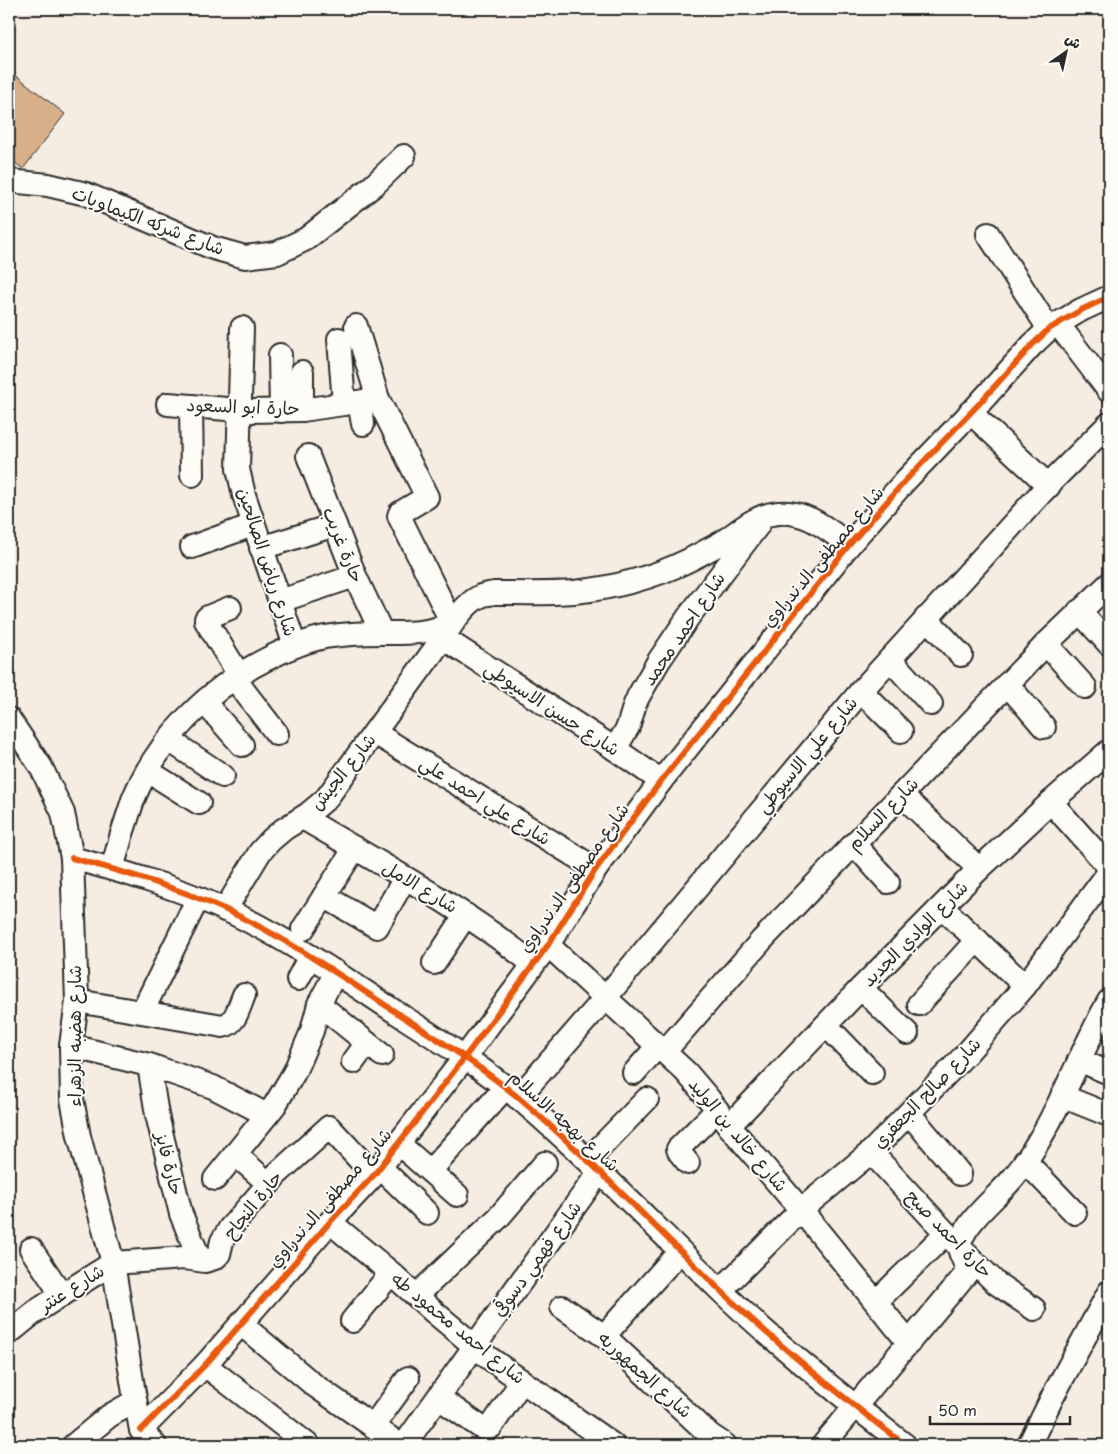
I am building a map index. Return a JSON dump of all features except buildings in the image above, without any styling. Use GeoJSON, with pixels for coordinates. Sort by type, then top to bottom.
{"type":"FeatureCollection","features":[{"type":"Feature","properties":{"kind":"street","name":"شارع شركه الكيماويات"},"geometry":{"type":"LineString","coordinates":[[9,181],[48,185],[86,194],[213,248],[245,257],[277,253],[306,239],[374,185],[404,156]]}},
{"type":"Feature","properties":{"kind":"street"},"geometry":{"type":"LineString","coordinates":[[988,234],[1053,327],[1109,391]]}},
{"type":"Feature","properties":{"kind":"street","name":"شارع مصطفى الدندراوي"},"geometry":{"type":"LineString","coordinates":[[148,1438],[205,1365],[399,1144],[548,944],[596,869],[661,781],[849,544],[1032,345],[1053,327],[1109,296]]}},
{"type":"Feature","properties":{"kind":"street","name":"شارع رياض الصالحين"},"geometry":{"type":"LineString","coordinates":[[242,328],[238,469],[253,525],[295,646]]}},
{"type":"Feature","properties":{"kind":"street"},"geometry":{"type":"LineString","coordinates":[[363,424],[361,402],[347,332],[361,402],[427,497],[400,513],[399,516],[448,631]]}},
{"type":"Feature","properties":{"kind":"street"},"geometry":{"type":"LineString","coordinates":[[280,356],[292,410]]}},
{"type":"Feature","properties":{"kind":"street"},"geometry":{"type":"LineString","coordinates":[[292,410],[302,372]]}},
{"type":"Feature","properties":{"kind":"street","name":"حارة ابو السعود"},"geometry":{"type":"LineString","coordinates":[[168,404],[240,410],[292,410],[361,402]]}},
{"type":"Feature","properties":{"kind":"street"},"geometry":{"type":"LineString","coordinates":[[191,406],[192,475]]}},
{"type":"Feature","properties":{"kind":"street"},"geometry":{"type":"LineString","coordinates":[[970,412],[1048,486]]}},
{"type":"Feature","properties":{"kind":"street","name":"شارع علي الاسيوطي"},"geometry":{"type":"LineString","coordinates":[[430,1171],[512,1093],[606,997],[861,691],[1048,486],[1109,424]]}},
{"type":"Feature","properties":{"kind":"street","name":"حارة غريب"},"geometry":{"type":"LineString","coordinates":[[308,456],[355,576],[382,633]]}},
{"type":"Feature","properties":{"kind":"street"},"geometry":{"type":"LineString","coordinates":[[766,515],[792,513],[804,516],[817,522],[849,544]]}},
{"type":"Feature","properties":{"kind":"street","name":"شارع الجيش"},"geometry":{"type":"LineString","coordinates":[[225,910],[260,852],[284,829],[303,818],[326,799],[448,631],[471,603],[481,596],[494,593],[573,592],[612,586],[650,576],[687,561],[766,515]]}},
{"type":"Feature","properties":{"kind":"street","name":"شارع احمد محمد"},"geometry":{"type":"LineString","coordinates":[[615,749],[628,727],[638,697],[658,662],[689,616],[766,515]]}},
{"type":"Feature","properties":{"kind":"street"},"geometry":{"type":"LineString","coordinates":[[192,547],[253,525]]}},
{"type":"Feature","properties":{"kind":"street"},"geometry":{"type":"LineString","coordinates":[[262,548],[335,525]]}},
{"type":"Feature","properties":{"kind":"street"},"geometry":{"type":"LineString","coordinates":[[280,601],[355,576]]}},
{"type":"Feature","properties":{"kind":"street","name":"شارع السلام"},"geometry":{"type":"LineString","coordinates":[[634,1073],[662,1048],[762,940],[1046,644],[1079,611],[1108,586]]}},
{"type":"Feature","properties":{"kind":"street"},"geometry":{"type":"LineString","coordinates":[[230,608],[206,618],[206,621],[236,677],[277,734]]}},
{"type":"Feature","properties":{"kind":"street"},"geometry":{"type":"LineString","coordinates":[[1079,611],[1109,644]]}},
{"type":"Feature","properties":{"kind":"street"},"geometry":{"type":"LineString","coordinates":[[926,618],[961,655]]}},
{"type":"Feature","properties":{"kind":"street"},"geometry":{"type":"LineString","coordinates":[[112,869],[122,831],[148,772],[169,740],[189,716],[236,677],[257,664],[295,646],[322,638],[353,633],[426,632],[442,628],[448,631]]}},
{"type":"Feature","properties":{"kind":"street","name":"شارع حسن الاسيوطي"},"geometry":{"type":"LineString","coordinates":[[448,631],[661,781]]}},
{"type":"Feature","properties":{"kind":"street"},"geometry":{"type":"LineString","coordinates":[[1046,644],[1085,687]]}},
{"type":"Feature","properties":{"kind":"street"},"geometry":{"type":"LineString","coordinates":[[890,659],[931,704]]}},
{"type":"Feature","properties":{"kind":"street"},"geometry":{"type":"LineString","coordinates":[[1008,684],[1044,727]]}},
{"type":"Feature","properties":{"kind":"street"},"geometry":{"type":"LineString","coordinates":[[861,691],[901,731]]}},
{"type":"Feature","properties":{"kind":"street"},"geometry":{"type":"LineString","coordinates":[[204,702],[242,745]]}},
{"type":"Feature","properties":{"kind":"street","name":"شارع هضبه الزهراء"},"geometry":{"type":"LineString","coordinates":[[9,719],[42,767],[62,813],[72,858],[76,1001],[72,1046],[72,1099],[79,1136],[112,1263],[135,1401],[148,1438]]}},
{"type":"Feature","properties":{"kind":"street","name":"شارع علي احمد علي"},"geometry":{"type":"LineString","coordinates":[[375,733],[596,869]]}},
{"type":"Feature","properties":{"kind":"street"},"geometry":{"type":"LineString","coordinates":[[169,740],[223,776]]}},
{"type":"Feature","properties":{"kind":"street","name":"شارع الوادي الجديد"},"geometry":{"type":"LineString","coordinates":[[688,1163],[678,1149],[723,1118],[826,1025],[979,869],[1109,751]]}},
{"type":"Feature","properties":{"kind":"street"},"geometry":{"type":"LineString","coordinates":[[148,772],[199,803]]}},
{"type":"Feature","properties":{"kind":"street"},"geometry":{"type":"LineString","coordinates":[[902,795],[979,869]]}},
{"type":"Feature","properties":{"kind":"street"},"geometry":{"type":"LineString","coordinates":[[1051,802],[1109,867]]}},
{"type":"Feature","properties":{"kind":"street","name":"شارع الامل"},"geometry":{"type":"LineString","coordinates":[[303,818],[466,915],[507,942],[533,964]]}},
{"type":"Feature","properties":{"kind":"street"},"geometry":{"type":"LineString","coordinates":[[854,844],[888,882]]}},
{"type":"Feature","properties":{"kind":"street"},"geometry":{"type":"LineString","coordinates":[[303,929],[355,848]]}},
{"type":"Feature","properties":{"kind":"street","name":"شارع بهجه الاسلام"},"geometry":{"type":"LineString","coordinates":[[72,858],[148,880],[225,910],[310,956],[465,1057],[512,1093],[594,1166],[680,1251],[779,1344],[905,1445]]}},
{"type":"Feature","properties":{"kind":"street","name":"شارع صالح الجعفري"},"geometry":{"type":"LineString","coordinates":[[721,1290],[801,1210],[871,1152],[967,1053],[1025,986],[1109,872]]}},
{"type":"Feature","properties":{"kind":"street"},"geometry":{"type":"LineString","coordinates":[[324,896],[377,927],[405,878]]}},
{"type":"Feature","properties":{"kind":"street"},"geometry":{"type":"LineString","coordinates":[[142,1012],[198,898]]}},
{"type":"Feature","properties":{"kind":"street"},"geometry":{"type":"LineString","coordinates":[[942,907],[1025,986]]}},
{"type":"Feature","properties":{"kind":"street"},"geometry":{"type":"LineString","coordinates":[[434,964],[466,915]]}},
{"type":"Feature","properties":{"kind":"street"},"geometry":{"type":"LineString","coordinates":[[919,1004],[978,940]]}},
{"type":"Feature","properties":{"kind":"street","name":"شارع خالد بن الوليد"},"geometry":{"type":"LineString","coordinates":[[548,944],[686,1072],[909,1343]]}},
{"type":"Feature","properties":{"kind":"street"},"geometry":{"type":"LineString","coordinates":[[298,979],[310,956]]}},
{"type":"Feature","properties":{"kind":"street"},"geometry":{"type":"LineString","coordinates":[[215,1180],[275,1105],[294,1073],[312,1031],[319,1004],[336,972]]}},
{"type":"Feature","properties":{"kind":"street"},"geometry":{"type":"LineString","coordinates":[[861,988],[906,1033]]}},
{"type":"Feature","properties":{"kind":"street"},"geometry":{"type":"LineString","coordinates":[[76,1001],[226,1026],[232,1022],[244,995]]}},
{"type":"Feature","properties":{"kind":"street"},"geometry":{"type":"LineString","coordinates":[[876,1302],[968,1227],[1014,1177],[1041,1138],[1109,1001]]}},
{"type":"Feature","properties":{"kind":"street"},"geometry":{"type":"LineString","coordinates":[[319,1004],[375,1049],[353,1062]]}},
{"type":"Feature","properties":{"kind":"street"},"geometry":{"type":"LineString","coordinates":[[826,1025],[872,1073]]}},
{"type":"Feature","properties":{"kind":"street"},"geometry":{"type":"LineString","coordinates":[[72,1046],[149,1065],[213,1087],[267,1115]]}},
{"type":"Feature","properties":{"kind":"street"},"geometry":{"type":"LineString","coordinates":[[1079,1060],[1109,1073]]}},
{"type":"Feature","properties":{"kind":"street","name":"حارة فايز"},"geometry":{"type":"LineString","coordinates":[[149,1065],[157,1115],[181,1214],[200,1260]]}},
{"type":"Feature","properties":{"kind":"street"},"geometry":{"type":"LineString","coordinates":[[1062,1096],[1109,1115]]}},
{"type":"Feature","properties":{"kind":"street","name":"شارع فهمي دسوقي"},"geometry":{"type":"LineString","coordinates":[[398,1444],[439,1398],[594,1166],[647,1099]]}},
{"type":"Feature","properties":{"kind":"street"},"geometry":{"type":"LineString","coordinates":[[909,1114],[960,1174]]}},
{"type":"Feature","properties":{"kind":"street","name":"حارة النجاح"},"geometry":{"type":"LineString","coordinates":[[112,1263],[184,1258],[211,1260],[215,1258],[219,1254],[225,1234],[289,1162],[329,1127],[377,1171]]}},
{"type":"Feature","properties":{"kind":"street"},"geometry":{"type":"LineString","coordinates":[[399,1144],[457,1196]]}},
{"type":"Feature","properties":{"kind":"street","name":"حارة احمد صبح"},"geometry":{"type":"LineString","coordinates":[[871,1152],[952,1240],[996,1283],[1034,1309]]}},
{"type":"Feature","properties":{"kind":"street"},"geometry":{"type":"LineString","coordinates":[[235,1154],[269,1184]]}},
{"type":"Feature","properties":{"kind":"street"},"geometry":{"type":"LineString","coordinates":[[1025,1161],[1075,1212]]}},
{"type":"Feature","properties":{"kind":"street"},"geometry":{"type":"LineString","coordinates":[[417,1295],[498,1218],[546,1163]]}},
{"type":"Feature","properties":{"kind":"street"},"geometry":{"type":"LineString","coordinates":[[377,1171],[427,1212]]}},
{"type":"Feature","properties":{"kind":"street","name":"شارع احمد محمود طه"},"geometry":{"type":"LineString","coordinates":[[330,1222],[489,1358],[613,1445]]}},
{"type":"Feature","properties":{"kind":"street"},"geometry":{"type":"LineString","coordinates":[[823,1445],[966,1274],[968,1268],[952,1240]]}},
{"type":"Feature","properties":{"kind":"street"},"geometry":{"type":"LineString","coordinates":[[31,1249],[62,1295]]}},
{"type":"Feature","properties":{"kind":"street"},"geometry":{"type":"LineString","coordinates":[[604,1336],[680,1251]]}},
{"type":"Feature","properties":{"kind":"street","name":"شارع عنتر"},"geometry":{"type":"LineString","coordinates":[[9,1333],[36,1311],[112,1263]]}},
{"type":"Feature","properties":{"kind":"street"},"geometry":{"type":"LineString","coordinates":[[352,1321],[391,1273]]}},
{"type":"Feature","properties":{"kind":"street"},"geometry":{"type":"LineString","coordinates":[[1028,1445],[1109,1292]]}},
{"type":"Feature","properties":{"kind":"street","name":"شارع الجمهوريه"},"geometry":{"type":"LineString","coordinates":[[562,1307],[604,1336],[710,1435],[725,1445]]}},
{"type":"Feature","properties":{"kind":"street"},"geometry":{"type":"LineString","coordinates":[[241,1324],[314,1385],[398,1444]]}},
{"type":"Feature","properties":{"kind":"street"},"geometry":{"type":"LineString","coordinates":[[205,1365],[308,1445]]}},
{"type":"Feature","properties":{"kind":"street"},"geometry":{"type":"LineString","coordinates":[[373,1426],[408,1378]]}},
{"type":"Feature","properties":{"kind":"street"},"geometry":{"type":"LineString","coordinates":[[439,1398],[482,1428],[487,1429],[491,1427],[522,1381]]}},
{"type":"Feature","properties":{"kind":"street"},"geometry":{"type":"LineString","coordinates":[[74,1445],[109,1416],[135,1401]]}},
{"type":"Feature","properties":{"kind":"cycle path"},"geometry":{"type":"LineString","coordinates":[[141,1430],[205,1365],[330,1222],[374,1175],[548,945],[596,869],[661,781],[849,545],[905,481],[1032,345],[1049,329],[1081,310],[1109,297]]}},
{"type":"Feature","properties":{"kind":"cycle path"},"geometry":{"type":"LineString","coordinates":[[72,858],[168,887],[206,901],[247,920],[312,958],[475,1065],[506,1087],[571,1145],[719,1289],[786,1350],[905,1445]]}}]}
